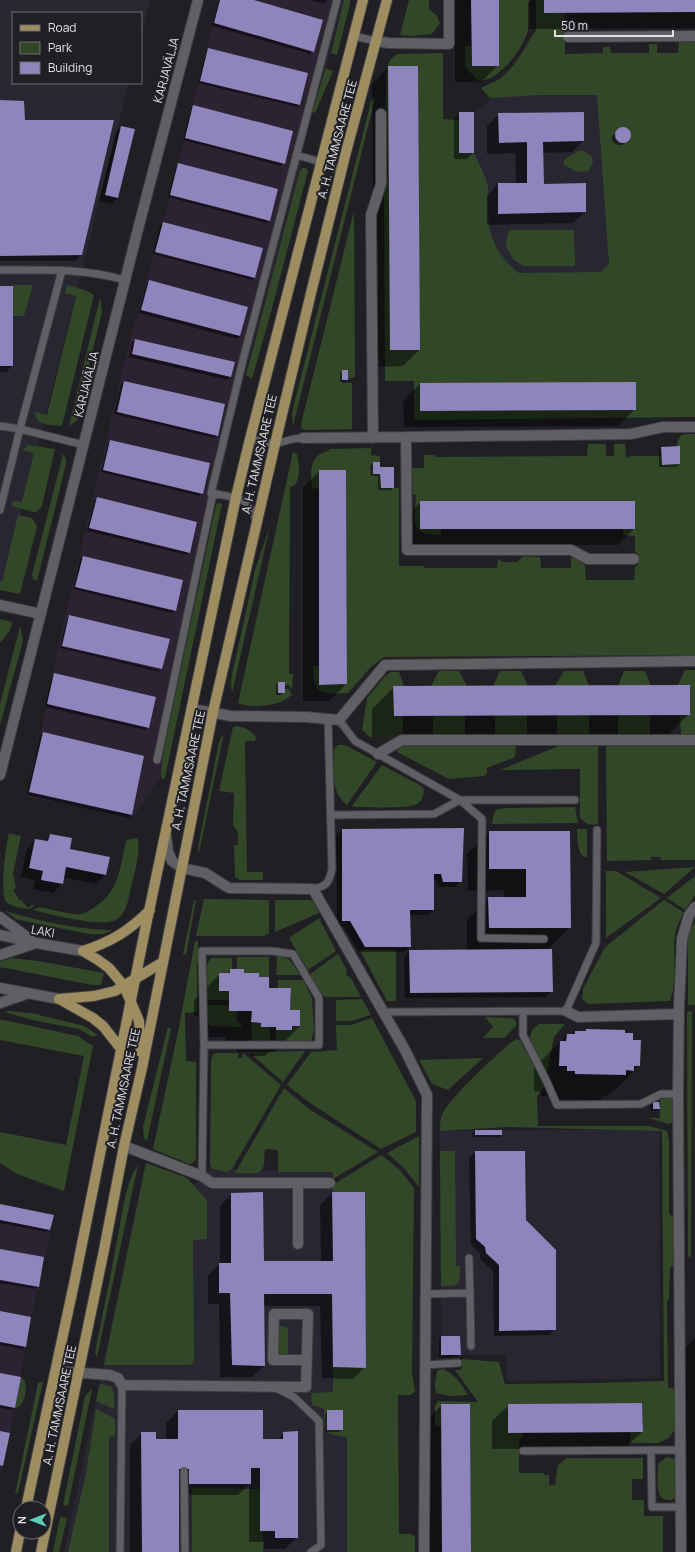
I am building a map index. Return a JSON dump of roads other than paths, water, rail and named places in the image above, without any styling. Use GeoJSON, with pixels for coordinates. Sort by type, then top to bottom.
{"type":"FeatureCollection","features":[{"type":"Feature","properties":{"kind":"main road","name":"A. H. TAMMSAARE TEE"},"geometry":{"type":"LineString","coordinates":[[28,1500],[56,1371],[121,1049],[132,1004],[150,910],[236,498],[320,162],[363,0]]}},
{"type":"Feature","properties":{"kind":"main road","name":"A. H. TAMMSAARE TEE"},"geometry":{"type":"LineString","coordinates":[[41,1552],[124,1146],[142,1068],[213,712],[256,524],[341,171],[387,0]]}},
{"type":"Feature","properties":{"kind":"main road"},"geometry":{"type":"LineString","coordinates":[[82,951],[98,946],[117,937],[134,926],[150,910]]}},
{"type":"Feature","properties":{"kind":"main road"},"geometry":{"type":"LineString","coordinates":[[82,951],[109,968],[124,986],[140,1021],[142,1068]]}},
{"type":"Feature","properties":{"kind":"main road"},"geometry":{"type":"LineString","coordinates":[[59,999],[82,998],[106,994],[136,980],[163,962]]}},
{"type":"Feature","properties":{"kind":"main road"},"geometry":{"type":"LineString","coordinates":[[59,999],[93,1018],[103,1026],[121,1049]]}},
{"type":"Feature","properties":{"kind":"main road"},"geometry":{"type":"LineString","coordinates":[[16,1552],[18,1540]]}},
{"type":"Feature","properties":{"kind":"street","name":"KARJAVÄLJA"},"geometry":{"type":"LineString","coordinates":[[0,775],[125,280],[198,0]]}},
{"type":"Feature","properties":{"kind":"street"},"geometry":{"type":"LineString","coordinates":[[376,41],[389,43],[449,44],[449,0]]}},
{"type":"Feature","properties":{"kind":"street"},"geometry":{"type":"LineString","coordinates":[[568,37],[695,36]]}},
{"type":"Feature","properties":{"kind":"street"},"geometry":{"type":"LineString","coordinates":[[373,438],[371,215],[381,184],[381,114]]}},
{"type":"Feature","properties":{"kind":"street"},"geometry":{"type":"LineString","coordinates":[[303,438],[631,434],[663,427],[695,427]]}},
{"type":"Feature","properties":{"kind":"street"},"geometry":{"type":"LineString","coordinates":[[406,437],[407,550],[571,550],[588,559],[634,559]]}},
{"type":"Feature","properties":{"kind":"street"},"geometry":{"type":"LineString","coordinates":[[0,605],[41,614]]}},
{"type":"Feature","properties":{"kind":"street"},"geometry":{"type":"LineString","coordinates":[[192,708],[231,716],[306,717],[339,720],[385,665],[695,661]]}},
{"type":"Feature","properties":{"kind":"street"},"geometry":{"type":"LineString","coordinates":[[378,754],[402,740],[695,740]]}},
{"type":"Feature","properties":{"kind":"street"},"geometry":{"type":"LineString","coordinates":[[166,835],[168,852],[172,861],[182,868],[205,873],[228,888],[313,889],[384,1012],[427,1095],[424,1552]]}},
{"type":"Feature","properties":{"kind":"street"},"geometry":{"type":"LineString","coordinates":[[681,1552],[678,1094],[682,939],[689,916],[695,907]]}},
{"type":"Feature","properties":{"kind":"street"},"geometry":{"type":"LineString","coordinates":[[0,917],[36,943]]}},
{"type":"Feature","properties":{"kind":"street","name":"LAKI"},"geometry":{"type":"LineString","coordinates":[[0,935],[82,951]]}},
{"type":"Feature","properties":{"kind":"street"},"geometry":{"type":"LineString","coordinates":[[0,955],[36,943]]}},
{"type":"Feature","properties":{"kind":"street"},"geometry":{"type":"LineString","coordinates":[[0,988],[59,999]]}},
{"type":"Feature","properties":{"kind":"street"},"geometry":{"type":"LineString","coordinates":[[0,1003],[29,994]]}},
{"type":"Feature","properties":{"kind":"street"},"geometry":{"type":"LineString","coordinates":[[566,1011],[578,1017],[680,1014]]}},
{"type":"Feature","properties":{"kind":"street"},"geometry":{"type":"LineString","coordinates":[[124,1146],[202,1176],[212,1183],[330,1183]]}},
{"type":"Feature","properties":{"kind":"street"},"geometry":{"type":"LineString","coordinates":[[298,1183],[298,1244]]}},
{"type":"Feature","properties":{"kind":"street"},"geometry":{"type":"LineString","coordinates":[[56,1371],[110,1375],[118,1378],[122,1385],[306,1387],[307,1360],[308,1314],[274,1314],[273,1360],[307,1360]]}},
{"type":"Feature","properties":{"kind":"lane"},"geometry":{"type":"LineString","coordinates":[[256,524],[253,510],[246,502],[236,498],[211,493],[242,360],[337,0]]}},
{"type":"Feature","properties":{"kind":"lane"},"geometry":{"type":"LineString","coordinates":[[354,36],[376,41]]}},
{"type":"Feature","properties":{"kind":"lane"},"geometry":{"type":"LineString","coordinates":[[296,155],[320,162],[341,171]]}},
{"type":"Feature","properties":{"kind":"lane"},"geometry":{"type":"LineString","coordinates":[[0,270],[62,270],[104,274],[125,280]]}},
{"type":"Feature","properties":{"kind":"lane"},"geometry":{"type":"LineString","coordinates":[[0,510],[62,270]]}},
{"type":"Feature","properties":{"kind":"lane"},"geometry":{"type":"LineString","coordinates":[[0,426],[20,428],[84,444]]}},
{"type":"Feature","properties":{"kind":"lane"},"geometry":{"type":"LineString","coordinates":[[250,439],[275,444],[303,438]]}},
{"type":"Feature","properties":{"kind":"lane"},"geometry":{"type":"LineString","coordinates":[[157,760],[212,498],[216,494]]}},
{"type":"Feature","properties":{"kind":"lane"},"geometry":{"type":"LineString","coordinates":[[313,889],[324,887],[330,879],[332,869],[328,719]]}},
{"type":"Feature","properties":{"kind":"lane"},"geometry":{"type":"LineString","coordinates":[[339,720],[355,740],[460,800],[482,819],[481,938],[544,939]]}},
{"type":"Feature","properties":{"kind":"lane"},"geometry":{"type":"LineString","coordinates":[[331,815],[434,814],[460,800],[575,800]]}},
{"type":"Feature","properties":{"kind":"lane"},"geometry":{"type":"LineString","coordinates":[[384,1012],[566,1011],[596,943],[597,830]]}},
{"type":"Feature","properties":{"kind":"lane"},"geometry":{"type":"LineString","coordinates":[[202,1176],[204,1045],[202,951],[272,951],[293,954],[320,998],[319,1045],[204,1045]]}},
{"type":"Feature","properties":{"kind":"lane"},"geometry":{"type":"LineString","coordinates":[[524,1011],[523,1035],[557,1105],[641,1104],[661,1094],[678,1094]]}},
{"type":"Feature","properties":{"kind":"lane"},"geometry":{"type":"LineString","coordinates":[[469,1258],[471,1346]]}},
{"type":"Feature","properties":{"kind":"lane"},"geometry":{"type":"LineString","coordinates":[[425,1294],[470,1293]]}},
{"type":"Feature","properties":{"kind":"lane"},"geometry":{"type":"LineString","coordinates":[[425,1365],[458,1363]]}},
{"type":"Feature","properties":{"kind":"lane"},"geometry":{"type":"LineString","coordinates":[[120,1552],[122,1385]]}},
{"type":"Feature","properties":{"kind":"lane"},"geometry":{"type":"LineString","coordinates":[[274,1387],[294,1397],[319,1421],[321,1545],[311,1552]]}},
{"type":"Feature","properties":{"kind":"lane"},"geometry":{"type":"LineString","coordinates":[[651,1450],[652,1507],[680,1507]]}},
{"type":"Feature","properties":{"kind":"lane"},"geometry":{"type":"LineString","coordinates":[[523,1451],[680,1450]]}},
{"type":"Feature","properties":{"kind":"lane"},"geometry":{"type":"LineString","coordinates":[[184,1472],[185,1552]]}}]}
